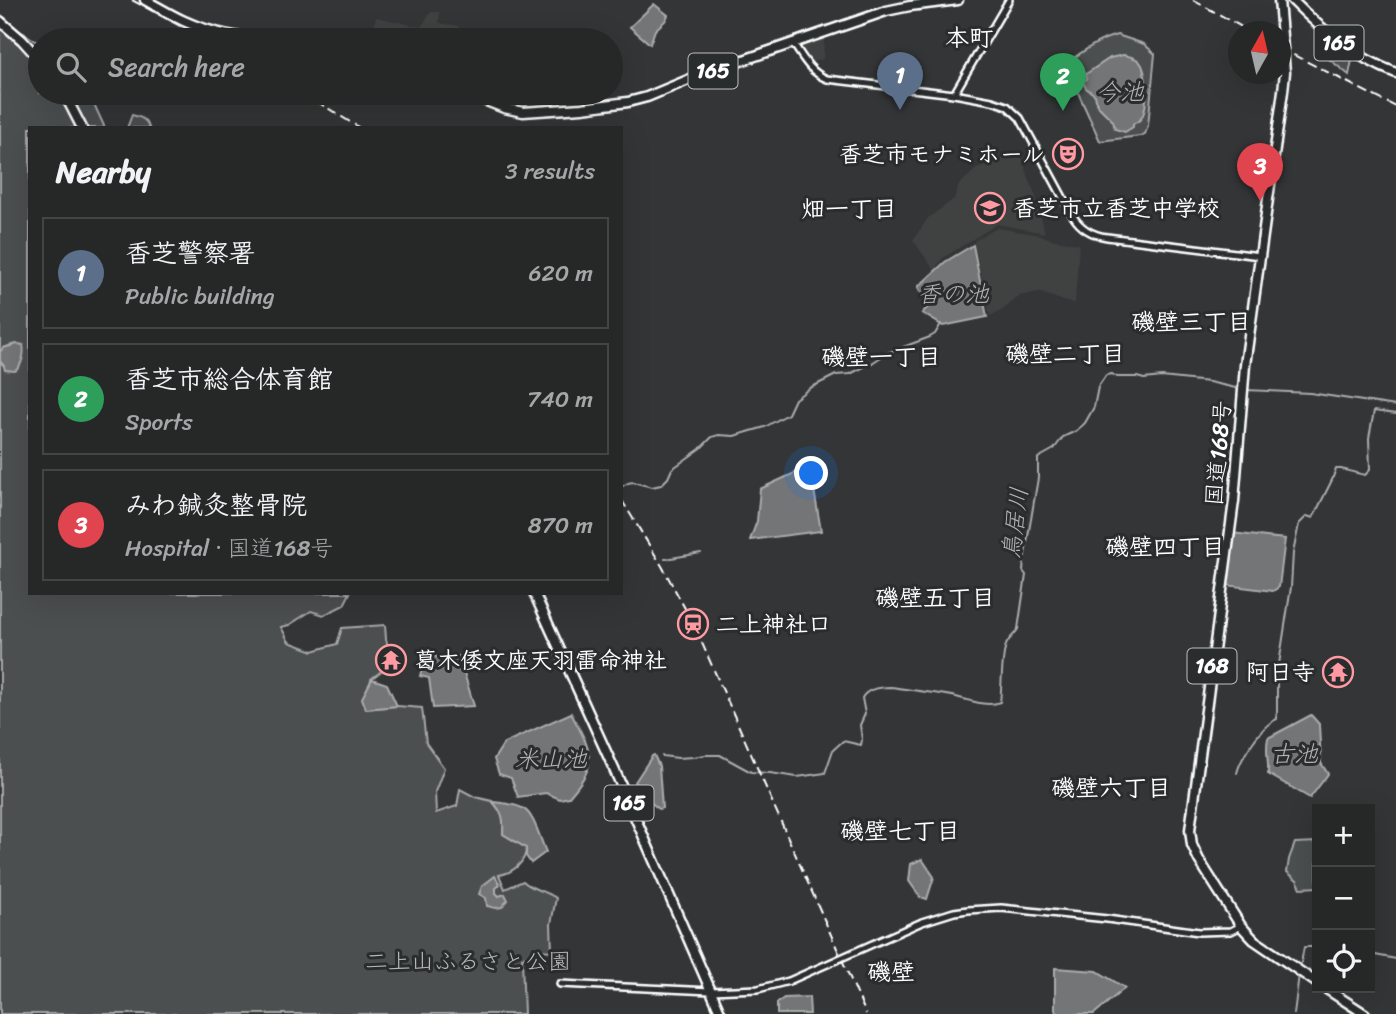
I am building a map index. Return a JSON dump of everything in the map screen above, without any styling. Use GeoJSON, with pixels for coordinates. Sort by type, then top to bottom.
{"type":"FeatureCollection","features":[{"type":"Feature","properties":{"kind":"highway"},"geometry":{"type":"LineString","coordinates":[[145,0],[181,20],[202,28]]}},
{"type":"Feature","properties":{"kind":"highway","name":"165"},"geometry":{"type":"LineString","coordinates":[[623,103],[647,97],[699,76],[886,11],[958,0]]}},
{"type":"Feature","properties":{"kind":"highway","name":"国道168号"},"geometry":{"type":"LineString","coordinates":[[1279,0],[1284,80],[1243,389],[1234,501],[1190,830],[1195,852],[1241,926],[1262,945],[1312,980]]}},
{"type":"Feature","properties":{"kind":"highway"},"geometry":{"type":"LineString","coordinates":[[1281,16],[1287,6],[1295,3]]}},
{"type":"Feature","properties":{"kind":"highway","name":"165"},"geometry":{"type":"LineString","coordinates":[[1295,3],[1336,41],[1354,53],[1396,73]]}},
{"type":"Feature","properties":{"kind":"highway"},"geometry":{"type":"LineString","coordinates":[[0,20],[28,47]]}},
{"type":"Feature","properties":{"kind":"highway"},"geometry":{"type":"LineString","coordinates":[[70,105],[81,126]]}},
{"type":"Feature","properties":{"kind":"highway","name":"165"},"geometry":{"type":"LineString","coordinates":[[496,105],[523,112],[615,105]]}},
{"type":"Feature","properties":{"kind":"highway","name":"165"},"geometry":{"type":"LineString","coordinates":[[535,595],[721,1014]]}},
{"type":"Feature","properties":{"kind":"highway"},"geometry":{"type":"LineString","coordinates":[[1333,993],[1366,1014]]}},
{"type":"Feature","properties":{"kind":"street"},"geometry":{"type":"LineString","coordinates":[[954,94],[1010,0]]}},
{"type":"Feature","properties":{"kind":"street"},"geometry":{"type":"LineString","coordinates":[[793,43],[808,67],[827,79],[954,94],[1007,106],[1020,118],[1073,216],[1081,227],[1090,233],[1260,256]]}},
{"type":"Feature","properties":{"kind":"street"},"geometry":{"type":"LineString","coordinates":[[560,984],[711,991],[758,989],[789,981],[922,922],[961,911],[1001,908],[1199,932],[1230,931],[1241,926]]}},
{"type":"Feature","properties":{"kind":"shaded area"},"geometry":{"type":"Polygon","coordinates":[[[431,12],[440,12],[439,23],[459,26],[459,28],[373,28],[376,17],[421,27],[431,12]]]}},
{"type":"Feature","properties":{"kind":"shaded area"},"geometry":{"type":"Polygon","coordinates":[[[821,37],[824,41],[823,59],[809,63],[799,46],[821,37]]]}},
{"type":"Feature","properties":{"kind":"shaded area","name":"香芝市立香芝中学校"},"geometry":{"type":"Polygon","coordinates":[[[1021,156],[1036,197],[1045,233],[997,224],[943,258],[934,270],[913,240],[928,218],[954,199],[959,185],[976,169],[995,160],[1021,156]]]}},
{"type":"Feature","properties":{"kind":"shaded area","name":"香芝市立香芝中学校"},"geometry":{"type":"Polygon","coordinates":[[[997,228],[1079,244],[1075,303],[1038,292],[1019,296],[1004,309],[990,316],[974,241],[997,228]]]}},
{"type":"Feature","properties":{"kind":"green space","name":"二上山ふるさと公園"},"geometry":{"type":"Polygon","coordinates":[[[0,22],[28,36],[28,105],[94,105],[104,126],[28,126],[28,595],[349,595],[344,605],[324,615],[311,611],[281,627],[289,642],[313,651],[337,644],[342,628],[385,625],[392,663],[371,679],[366,709],[397,706],[422,708],[426,743],[444,768],[435,792],[436,813],[457,806],[460,789],[475,797],[492,801],[504,819],[503,834],[526,848],[524,858],[518,866],[499,875],[505,889],[523,881],[556,898],[551,924],[552,951],[538,950],[522,958],[524,1014],[0,1014],[0,361],[4,366],[23,345],[10,346],[0,352],[0,22]]]}},
{"type":"Feature","properties":{"kind":"green space"},"geometry":{"type":"Polygon","coordinates":[[[1117,35],[1144,44],[1155,54],[1148,126],[1145,134],[1140,136],[1100,141],[1065,64],[1096,43],[1117,35]]]}},
{"type":"Feature","properties":{"kind":"green space"},"geometry":{"type":"Polygon","coordinates":[[[1323,36],[1353,55],[1349,75],[1329,59],[1331,54],[1317,48],[1323,36]]]}},
{"type":"Feature","properties":{"kind":"green space"},"geometry":{"type":"Polygon","coordinates":[[[132,115],[145,120],[148,126],[128,126],[132,115]]]}},
{"type":"Feature","properties":{"kind":"green space"},"geometry":{"type":"Polygon","coordinates":[[[1312,842],[1312,887],[1301,888],[1297,880],[1287,872],[1295,843],[1312,842]]]}},
{"type":"Feature","properties":{"kind":"water"},"geometry":{"type":"Polygon","coordinates":[[[654,4],[668,15],[655,30],[650,44],[630,27],[654,4]]]}},
{"type":"Feature","properties":{"kind":"water","name":"今池"},"geometry":{"type":"Polygon","coordinates":[[[1123,55],[1139,61],[1146,88],[1142,117],[1125,132],[1115,129],[1113,121],[1097,105],[1095,95],[1082,81],[1087,79],[1086,74],[1110,58],[1123,55]]]}},
{"type":"Feature","properties":{"kind":"water","name":"香の池"},"geometry":{"type":"Polygon","coordinates":[[[973,245],[987,317],[943,326],[922,313],[928,307],[918,287],[945,262],[973,245]]]}},
{"type":"Feature","properties":{"kind":"water"},"geometry":{"type":"Polygon","coordinates":[[[23,345],[21,363],[15,371],[5,370],[0,361],[0,352],[3,348],[23,345]]]}},
{"type":"Feature","properties":{"kind":"water"},"geometry":{"type":"Polygon","coordinates":[[[810,466],[821,531],[750,540],[757,521],[760,489],[810,466]]]}},
{"type":"Feature","properties":{"kind":"water"},"geometry":{"type":"Polygon","coordinates":[[[1231,533],[1285,539],[1279,587],[1273,591],[1225,585],[1231,533]]]}},
{"type":"Feature","properties":{"kind":"water"},"geometry":{"type":"Polygon","coordinates":[[[459,656],[474,706],[433,708],[429,678],[420,676],[425,657],[459,656]]]}},
{"type":"Feature","properties":{"kind":"water"},"geometry":{"type":"Polygon","coordinates":[[[372,679],[387,684],[397,706],[366,709],[362,698],[372,679]]]}},
{"type":"Feature","properties":{"kind":"water","name":"米山池"},"geometry":{"type":"Polygon","coordinates":[[[571,713],[588,750],[589,765],[582,780],[569,797],[560,799],[546,793],[518,797],[511,778],[499,774],[494,759],[504,743],[571,713]]]}},
{"type":"Feature","properties":{"kind":"water","name":"古池"},"geometry":{"type":"Polygon","coordinates":[[[1311,715],[1319,724],[1321,763],[1328,774],[1310,798],[1268,774],[1267,747],[1268,738],[1311,715]]]}},
{"type":"Feature","properties":{"kind":"water"},"geometry":{"type":"Polygon","coordinates":[[[654,755],[659,766],[662,808],[659,809],[637,792],[635,782],[654,755]]]}},
{"type":"Feature","properties":{"kind":"water"},"geometry":{"type":"Polygon","coordinates":[[[493,802],[526,811],[546,852],[531,863],[526,856],[526,848],[503,834],[502,816],[493,802]]]}},
{"type":"Feature","properties":{"kind":"water"},"geometry":{"type":"Polygon","coordinates":[[[922,859],[934,877],[927,899],[920,897],[909,881],[911,864],[922,859]]]}},
{"type":"Feature","properties":{"kind":"water"},"geometry":{"type":"Polygon","coordinates":[[[495,876],[500,885],[496,888],[496,893],[499,896],[505,894],[508,900],[502,907],[495,908],[487,906],[486,898],[479,894],[482,886],[495,876]]]}},
{"type":"Feature","properties":{"kind":"water"},"geometry":{"type":"Polygon","coordinates":[[[1055,968],[1097,971],[1125,988],[1094,1014],[1057,1014],[1055,968]]]}},
{"type":"Feature","properties":{"kind":"water"},"geometry":{"type":"Polygon","coordinates":[[[809,997],[810,1014],[777,1014],[777,1003],[784,998],[809,997]]]}},
{"type":"Feature","properties":{"kind":"waterway"},"geometry":{"type":"LineString","coordinates":[[623,486],[633,482],[652,487],[661,485],[672,469],[712,437],[734,436],[765,427],[788,414],[795,399],[810,388],[836,375],[850,374],[887,353],[930,337],[941,324]]}},
{"type":"Feature","properties":{"kind":"waterway","name":"鳥居川"},"geometry":{"type":"LineString","coordinates":[[662,756],[678,758],[720,755],[751,772],[797,777],[825,773],[833,750],[843,741],[861,745],[860,725],[865,714],[862,698],[871,690],[891,687],[952,696],[982,704],[1000,702],[1005,648],[1018,629],[1026,575],[1023,571],[1024,560],[1038,478],[1038,458],[1054,449],[1063,437],[1085,423],[1094,407],[1098,387],[1106,375],[1144,379],[1162,377],[1209,382],[1240,389]]}},
{"type":"Feature","properties":{"kind":"waterway","name":"鳥居川"},"geometry":{"type":"LineString","coordinates":[[1245,390],[1310,393],[1396,406]]}},
{"type":"Feature","properties":{"kind":"waterway"},"geometry":{"type":"LineString","coordinates":[[1237,773],[1253,742],[1277,719],[1277,677],[1299,524],[1307,516],[1313,518],[1336,469],[1365,475],[1370,470],[1369,438],[1374,411],[1396,414]]}},
{"type":"Feature","properties":{"kind":"waterway"},"geometry":{"type":"LineString","coordinates":[[665,559],[701,553]]}},
{"type":"Feature","properties":{"kind":"waterway"},"geometry":{"type":"LineString","coordinates":[[1300,968],[1304,947],[1312,947]]}},
{"type":"Feature","properties":{"kind":"waterway"},"geometry":{"type":"LineString","coordinates":[[1375,955],[1396,959]]}},
{"type":"Feature","properties":{"kind":"waterway"},"geometry":{"type":"LineString","coordinates":[[1294,1014],[1299,974]]}},
{"type":"Feature","properties":{"kind":"railway"},"geometry":{"type":"LineString","coordinates":[[132,0],[184,28]]}},
{"type":"Feature","properties":{"kind":"railway"},"geometry":{"type":"LineString","coordinates":[[1193,0],[1231,21]]}},
{"type":"Feature","properties":{"kind":"railway"},"geometry":{"type":"LineString","coordinates":[[1291,54],[1396,107]]}},
{"type":"Feature","properties":{"kind":"railway"},"geometry":{"type":"LineString","coordinates":[[323,105],[357,126]]}},
{"type":"Feature","properties":{"kind":"railway"},"geometry":{"type":"LineString","coordinates":[[623,502],[694,625],[866,1014]]}},
{"type":"Feature","properties":{"kind":"place","name":"香芝警察署"},"geometry":{"type":"Point","coordinates":[900,110]}},
{"type":"Feature","properties":{"kind":"place","name":"香芝市総合体育館"},"geometry":{"type":"Point","coordinates":[1063,111]}},
{"type":"Feature","properties":{"kind":"place","name":"香芝市モナミホール"},"geometry":{"type":"Point","coordinates":[1068,154]}},
{"type":"Feature","properties":{"kind":"place","name":"みわ鍼灸整骨院"},"geometry":{"type":"Point","coordinates":[1260,201]}},
{"type":"Feature","properties":{"kind":"place","name":"香芝市立香芝中学校"},"geometry":{"type":"Point","coordinates":[990,208]}},
{"type":"Feature","properties":{"kind":"place","name":"二上神社口"},"geometry":{"type":"Point","coordinates":[693,624]}},
{"type":"Feature","properties":{"kind":"place","name":"葛木倭文座天羽雷命神社"},"geometry":{"type":"Point","coordinates":[391,660]}},
{"type":"Feature","properties":{"kind":"place","name":"阿日寺"},"geometry":{"type":"Point","coordinates":[1338,672]}},
{"type":"Feature","properties":{"kind":"district","name":"本町"},"geometry":{"type":"Point","coordinates":[969,38]}},
{"type":"Feature","properties":{"kind":"district","name":"畑一丁目"},"geometry":{"type":"Point","coordinates":[849,209]}},
{"type":"Feature","properties":{"kind":"district","name":"磯壁三丁目"},"geometry":{"type":"Point","coordinates":[1191,322]}},
{"type":"Feature","properties":{"kind":"district","name":"磯壁二丁目"},"geometry":{"type":"Point","coordinates":[1065,354]}},
{"type":"Feature","properties":{"kind":"district","name":"磯壁一丁目"},"geometry":{"type":"Point","coordinates":[881,357]}},
{"type":"Feature","properties":{"kind":"district","name":"磯壁四丁目"},"geometry":{"type":"Point","coordinates":[1165,547]}},
{"type":"Feature","properties":{"kind":"district","name":"磯壁五丁目"},"geometry":{"type":"Point","coordinates":[935,598]}},
{"type":"Feature","properties":{"kind":"district","name":"磯壁六丁目"},"geometry":{"type":"Point","coordinates":[1111,788]}},
{"type":"Feature","properties":{"kind":"district","name":"磯壁七丁目"},"geometry":{"type":"Point","coordinates":[900,831]}},
{"type":"Feature","properties":{"kind":"district","name":"磯壁"},"geometry":{"type":"Point","coordinates":[891,972]}}]}
